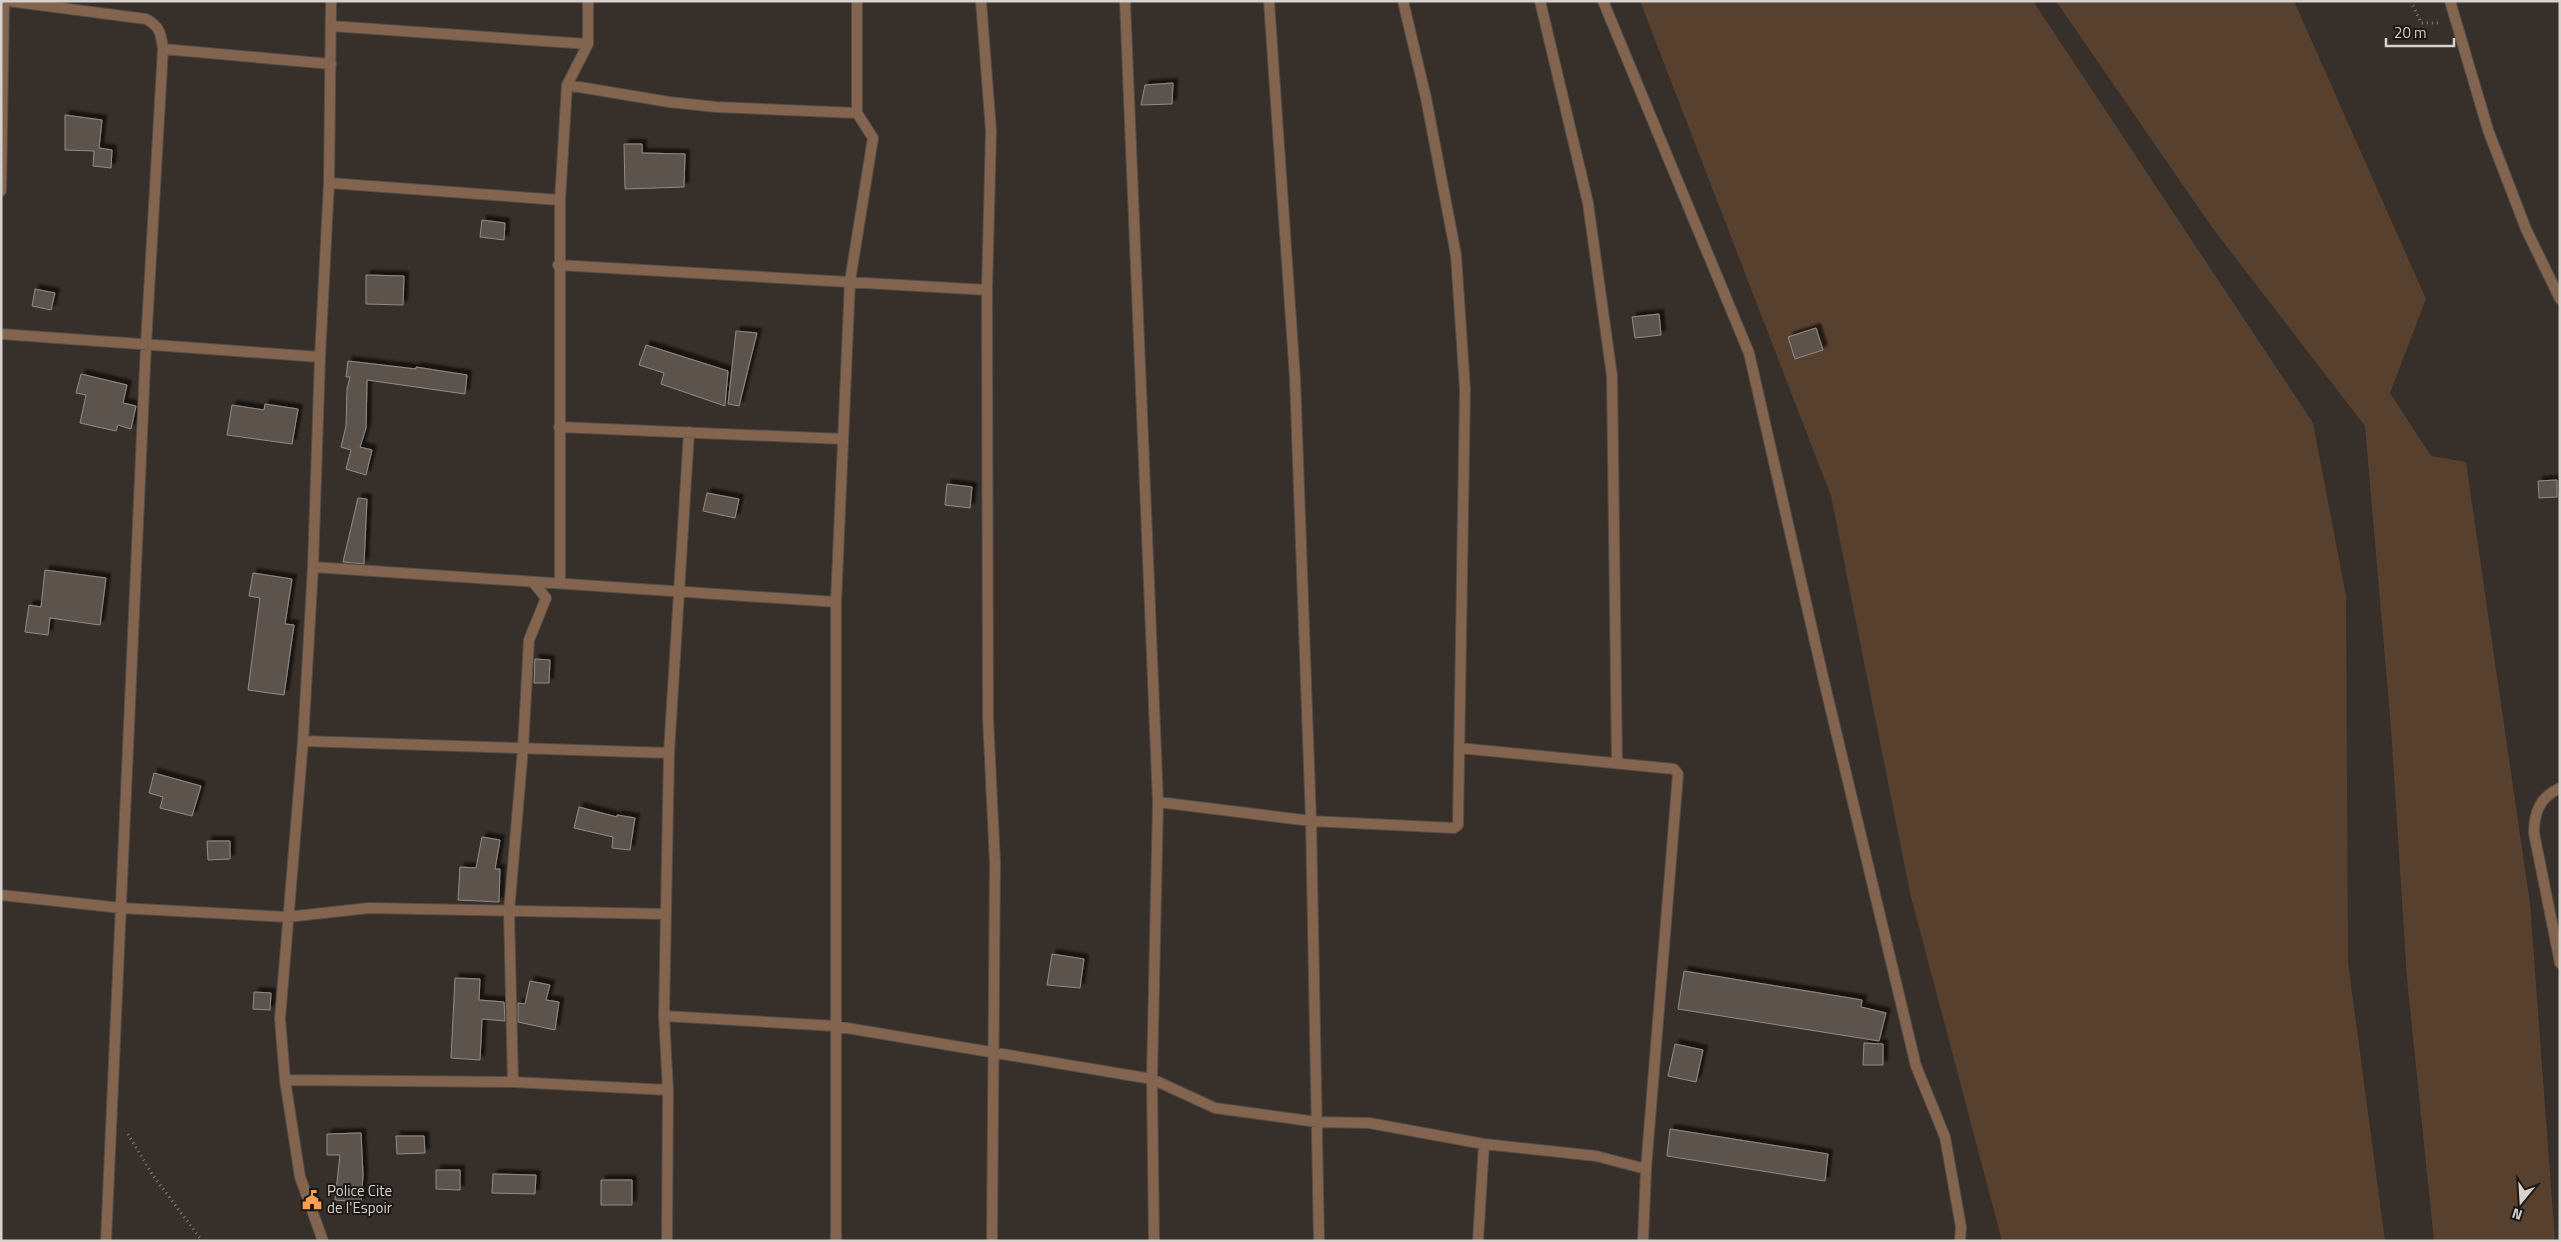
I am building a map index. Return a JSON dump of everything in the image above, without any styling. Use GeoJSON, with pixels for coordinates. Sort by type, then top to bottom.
{"type":"FeatureCollection","features":[{"type":"Feature","properties":{"kind":"street"},"geometry":{"type":"LineString","coordinates":[[1,191],[6,1],[146,19],[156,25],[161,34],[163,49],[146,344],[106,1241]]}},
{"type":"Feature","properties":{"kind":"street"},"geometry":{"type":"LineString","coordinates":[[323,1241],[300,1177],[284,1080],[280,1020],[302,741],[313,567],[320,357],[329,183],[331,1]]}},
{"type":"Feature","properties":{"kind":"street"},"geometry":{"type":"LineString","coordinates":[[560,583],[558,265],[560,200],[567,85],[588,44],[588,1]]}},
{"type":"Feature","properties":{"kind":"street"},"geometry":{"type":"LineString","coordinates":[[836,1241],[836,602],[850,280],[874,138],[857,113],[857,1]]}},
{"type":"Feature","properties":{"kind":"street"},"geometry":{"type":"LineString","coordinates":[[981,1],[991,131],[988,290],[988,718],[995,863],[992,1241]]}},
{"type":"Feature","properties":{"kind":"street"},"geometry":{"type":"LineString","coordinates":[[1125,1],[1158,802],[1152,1079],[1154,1241]]}},
{"type":"Feature","properties":{"kind":"street"},"geometry":{"type":"LineString","coordinates":[[1269,1],[1295,378],[1311,821],[1319,1241]]}},
{"type":"Feature","properties":{"kind":"street"},"geometry":{"type":"LineString","coordinates":[[1158,802],[1311,821],[1456,827],[1465,389],[1457,265],[1426,98],[1403,1]]}},
{"type":"Feature","properties":{"kind":"street"},"geometry":{"type":"LineString","coordinates":[[1540,1],[1588,202],[1612,376],[1617,763]]}},
{"type":"Feature","properties":{"kind":"street"},"geometry":{"type":"LineString","coordinates":[[1603,1],[1749,353],[1823,677],[1916,1066],[1945,1137],[1961,1227],[1960,1241]]}},
{"type":"Feature","properties":{"kind":"street"},"geometry":{"type":"LineString","coordinates":[[2450,1],[2488,130],[2520,213],[2560,299]]}},
{"type":"Feature","properties":{"kind":"street"},"geometry":{"type":"LineString","coordinates":[[331,26],[588,44]]}},
{"type":"Feature","properties":{"kind":"street"},"geometry":{"type":"LineString","coordinates":[[163,49],[331,64]]}},
{"type":"Feature","properties":{"kind":"street"},"geometry":{"type":"LineString","coordinates":[[567,85],[669,102],[716,107],[857,113]]}},
{"type":"Feature","properties":{"kind":"street"},"geometry":{"type":"LineString","coordinates":[[329,183],[560,200]]}},
{"type":"Feature","properties":{"kind":"street"},"geometry":{"type":"LineString","coordinates":[[558,265],[850,280],[988,290]]}},
{"type":"Feature","properties":{"kind":"street"},"geometry":{"type":"LineString","coordinates":[[1,334],[320,357]]}},
{"type":"Feature","properties":{"kind":"street"},"geometry":{"type":"LineString","coordinates":[[559,427],[843,439]]}},
{"type":"Feature","properties":{"kind":"street"},"geometry":{"type":"LineString","coordinates":[[667,1241],[668,1090],[664,1016],[669,753],[689,432]]}},
{"type":"Feature","properties":{"kind":"street"},"geometry":{"type":"LineString","coordinates":[[313,567],[836,602]]}},
{"type":"Feature","properties":{"kind":"street"},"geometry":{"type":"LineString","coordinates":[[513,1082],[509,912],[523,748],[529,640],[546,598],[533,582]]}},
{"type":"Feature","properties":{"kind":"street"},"geometry":{"type":"LineString","coordinates":[[302,741],[669,753]]}},
{"type":"Feature","properties":{"kind":"street"},"geometry":{"type":"LineString","coordinates":[[1459,748],[1617,763],[1674,770],[1678,774],[1646,1169],[1643,1241]]}},
{"type":"Feature","properties":{"kind":"street"},"geometry":{"type":"LineString","coordinates":[[2560,788],[2548,793],[2540,803],[2534,818],[2534,833],[2560,963]]}},
{"type":"Feature","properties":{"kind":"street"},"geometry":{"type":"LineString","coordinates":[[1,895],[121,908],[287,917],[369,908],[665,914]]}},
{"type":"Feature","properties":{"kind":"street"},"geometry":{"type":"LineString","coordinates":[[664,1016],[835,1026],[1152,1079],[1215,1108],[1316,1122],[1369,1123],[1484,1144],[1596,1156],[1646,1169]]}},
{"type":"Feature","properties":{"kind":"street"},"geometry":{"type":"LineString","coordinates":[[284,1080],[513,1082],[668,1090]]}},
{"type":"Feature","properties":{"kind":"street"},"geometry":{"type":"LineString","coordinates":[[1478,1241],[1484,1144]]}},
{"type":"Feature","properties":{"kind":"path"},"geometry":{"type":"LineString","coordinates":[[2411,1],[2421,23],[2455,23]]}},
{"type":"Feature","properties":{"kind":"path"},"geometry":{"type":"LineString","coordinates":[[126,1128],[152,1174],[202,1241]]}},
{"type":"Feature","properties":{"kind":"shaded area"},"geometry":{"type":"Polygon","coordinates":[[[1640,1],[2033,1],[2313,423],[2346,596],[2348,962],[2385,1241],[2002,1241],[1910,893],[1831,496],[1640,1]]]}},
{"type":"Feature","properties":{"kind":"shaded area"},"geometry":{"type":"Polygon","coordinates":[[[2056,1],[2294,1],[2426,299],[2390,393],[2431,456],[2466,462],[2530,904],[2555,1241],[2434,1241],[2407,979],[2391,728],[2365,426],[2211,226],[2056,1]]]}},
{"type":"Feature","properties":{"kind":"building"},"geometry":{"type":"Polygon","coordinates":[[[1173,83],[1172,104],[1141,105],[1145,85],[1173,83]]]}},
{"type":"Feature","properties":{"kind":"building"},"geometry":{"type":"Polygon","coordinates":[[[65,115],[102,120],[99,148],[112,150],[111,168],[93,166],[94,151],[65,150],[65,115]]]}},
{"type":"Feature","properties":{"kind":"building"},"geometry":{"type":"Polygon","coordinates":[[[624,144],[642,144],[642,153],[685,154],[684,187],[625,189],[624,144]]]}},
{"type":"Feature","properties":{"kind":"building"},"geometry":{"type":"Polygon","coordinates":[[[482,220],[505,223],[504,240],[480,237],[482,220]]]}},
{"type":"Feature","properties":{"kind":"building"},"geometry":{"type":"Polygon","coordinates":[[[366,275],[404,276],[403,305],[366,304],[366,275]]]}},
{"type":"Feature","properties":{"kind":"building"},"geometry":{"type":"Polygon","coordinates":[[[35,289],[55,293],[51,310],[32,306],[35,289]]]}},
{"type":"Feature","properties":{"kind":"building"},"geometry":{"type":"Polygon","coordinates":[[[1659,314],[1661,335],[1635,338],[1632,317],[1659,314]]]}},
{"type":"Feature","properties":{"kind":"building"},"geometry":{"type":"Polygon","coordinates":[[[1816,328],[1823,350],[1795,359],[1788,337],[1816,328]]]}},
{"type":"Feature","properties":{"kind":"building"},"geometry":{"type":"Polygon","coordinates":[[[736,331],[757,333],[739,406],[728,404],[736,331]]]}},
{"type":"Feature","properties":{"kind":"building"},"geometry":{"type":"Polygon","coordinates":[[[646,345],[728,371],[725,406],[661,384],[664,373],[639,365],[646,345]]]}},
{"type":"Feature","properties":{"kind":"building"},"geometry":{"type":"Polygon","coordinates":[[[348,361],[416,369],[416,367],[467,375],[465,394],[367,380],[366,428],[360,447],[372,450],[366,475],[346,469],[351,450],[341,447],[346,426],[347,389],[350,377],[346,377],[348,361]]]}},
{"type":"Feature","properties":{"kind":"building"},"geometry":{"type":"Polygon","coordinates":[[[81,374],[127,385],[123,403],[136,406],[131,429],[118,425],[116,431],[80,423],[86,395],[76,393],[81,374]]]}},
{"type":"Feature","properties":{"kind":"building"},"geometry":{"type":"Polygon","coordinates":[[[265,404],[298,409],[292,444],[227,435],[232,405],[264,410],[265,404]]]}},
{"type":"Feature","properties":{"kind":"building"},"geometry":{"type":"Polygon","coordinates":[[[2557,480],[2557,497],[2539,498],[2538,481],[2557,480]]]}},
{"type":"Feature","properties":{"kind":"building"},"geometry":{"type":"Polygon","coordinates":[[[947,484],[972,487],[970,508],[945,505],[947,484]]]}},
{"type":"Feature","properties":{"kind":"building"},"geometry":{"type":"Polygon","coordinates":[[[707,493],[739,499],[735,518],[703,511],[707,493]]]}},
{"type":"Feature","properties":{"kind":"building"},"geometry":{"type":"Polygon","coordinates":[[[358,498],[367,499],[364,564],[343,562],[358,498]]]}},
{"type":"Feature","properties":{"kind":"building"},"geometry":{"type":"Polygon","coordinates":[[[45,570],[106,578],[100,625],[50,618],[48,635],[25,632],[29,605],[41,607],[45,570]]]}},
{"type":"Feature","properties":{"kind":"building"},"geometry":{"type":"Polygon","coordinates":[[[253,573],[292,579],[285,624],[294,625],[284,695],[248,690],[260,598],[249,596],[253,573]]]}},
{"type":"Feature","properties":{"kind":"building"},"geometry":{"type":"Polygon","coordinates":[[[535,659],[550,660],[549,683],[534,683],[535,659]]]}},
{"type":"Feature","properties":{"kind":"building"},"geometry":{"type":"Polygon","coordinates":[[[154,773],[201,786],[192,816],[160,808],[163,797],[149,793],[154,773]]]}},
{"type":"Feature","properties":{"kind":"building"},"geometry":{"type":"Polygon","coordinates":[[[579,807],[617,817],[617,815],[635,818],[630,850],[612,848],[613,837],[574,828],[579,807]]]}},
{"type":"Feature","properties":{"kind":"building"},"geometry":{"type":"Polygon","coordinates":[[[482,837],[500,840],[495,869],[500,869],[499,902],[458,900],[460,867],[476,868],[482,837]]]}},
{"type":"Feature","properties":{"kind":"building"},"geometry":{"type":"Polygon","coordinates":[[[207,841],[230,841],[230,859],[208,860],[207,841]]]}},
{"type":"Feature","properties":{"kind":"building"},"geometry":{"type":"Polygon","coordinates":[[[1052,954],[1084,959],[1080,988],[1047,985],[1052,954]]]}},
{"type":"Feature","properties":{"kind":"building"},"geometry":{"type":"Polygon","coordinates":[[[1684,971],[1862,1000],[1861,1007],[1886,1013],[1879,1041],[1678,1009],[1684,971]]]}},
{"type":"Feature","properties":{"kind":"building"},"geometry":{"type":"Polygon","coordinates":[[[455,978],[480,979],[479,1000],[504,1002],[505,1021],[482,1019],[480,1060],[451,1058],[455,978]]]}},
{"type":"Feature","properties":{"kind":"building"},"geometry":{"type":"Polygon","coordinates":[[[530,981],[550,985],[546,1000],[559,1002],[555,1030],[518,1022],[518,1003],[525,1004],[530,981]]]}},
{"type":"Feature","properties":{"kind":"building"},"geometry":{"type":"Polygon","coordinates":[[[254,992],[271,993],[270,1010],[253,1009],[254,992]]]}},
{"type":"Feature","properties":{"kind":"building"},"geometry":{"type":"Polygon","coordinates":[[[1864,1043],[1883,1044],[1883,1065],[1863,1065],[1864,1043]]]}},
{"type":"Feature","properties":{"kind":"building"},"geometry":{"type":"Polygon","coordinates":[[[1675,1044],[1703,1050],[1696,1082],[1668,1076],[1675,1044]]]}},
{"type":"Feature","properties":{"kind":"building"},"geometry":{"type":"Polygon","coordinates":[[[1670,1129],[1828,1154],[1825,1181],[1667,1156],[1670,1129]]]}},
{"type":"Feature","properties":{"kind":"building"},"geometry":{"type":"Polygon","coordinates":[[[361,1133],[363,1175],[361,1202],[335,1200],[340,1155],[327,1155],[327,1134],[361,1133]]]}},
{"type":"Feature","properties":{"kind":"building"},"geometry":{"type":"Polygon","coordinates":[[[396,1136],[424,1136],[425,1153],[397,1154],[396,1136]]]}},
{"type":"Feature","properties":{"kind":"building"},"geometry":{"type":"Polygon","coordinates":[[[436,1170],[460,1170],[460,1190],[436,1189],[436,1170]]]}},
{"type":"Feature","properties":{"kind":"building"},"geometry":{"type":"Polygon","coordinates":[[[493,1174],[536,1175],[535,1194],[492,1193],[493,1174]]]}},
{"type":"Feature","properties":{"kind":"building"},"geometry":{"type":"Polygon","coordinates":[[[601,1180],[632,1180],[632,1205],[601,1205],[601,1180]]]}},
{"type":"Feature","properties":{"kind":"place","name":"Police Cite de l'Espoir"},"geometry":{"type":"Point","coordinates":[312,1200]}}]}
